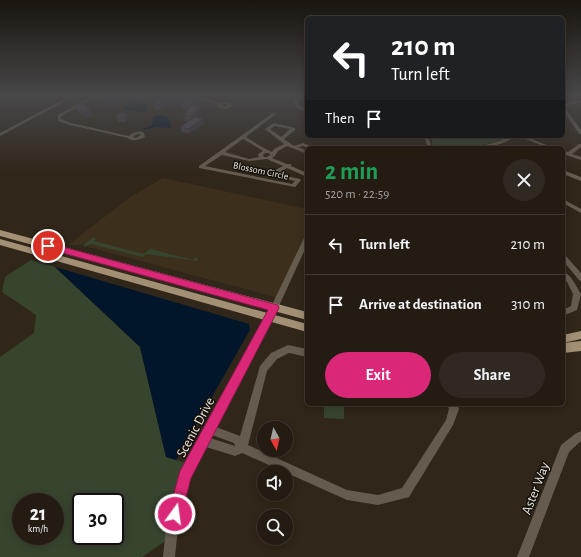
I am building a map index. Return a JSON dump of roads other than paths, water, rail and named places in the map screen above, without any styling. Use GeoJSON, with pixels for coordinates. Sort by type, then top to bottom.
{"type":"FeatureCollection","features":[{"type":"Feature","properties":{"kind":"main road"},"geometry":{"type":"LineString","coordinates":[[0,233],[305,316]]}},
{"type":"Feature","properties":{"kind":"main road"},"geometry":{"type":"LineString","coordinates":[[0,242],[305,327]]}},
{"type":"Feature","properties":{"kind":"main road"},"geometry":{"type":"LineString","coordinates":[[565,339],[581,336]]}},
{"type":"Feature","properties":{"kind":"main road"},"geometry":{"type":"LineString","coordinates":[[565,348],[581,346]]}},
{"type":"Feature","properties":{"kind":"street"},"geometry":{"type":"LineString","coordinates":[[0,135],[24,122]]}},
{"type":"Feature","properties":{"kind":"street"},"geometry":{"type":"LineString","coordinates":[[64,122],[130,137]]}},
{"type":"Feature","properties":{"kind":"street"},"geometry":{"type":"LineString","coordinates":[[574,122],[581,133]]}},
{"type":"Feature","properties":{"kind":"street"},"geometry":{"type":"LineString","coordinates":[[262,123],[269,125],[267,129],[287,144],[305,152]]}},
{"type":"Feature","properties":{"kind":"street","name":"Blossom Circle"},"geometry":{"type":"LineString","coordinates":[[262,123],[201,167],[293,186],[298,180],[272,174]]}},
{"type":"Feature","properties":{"kind":"street"},"geometry":{"type":"LineString","coordinates":[[269,127],[274,124],[293,129],[281,139]]}},
{"type":"Feature","properties":{"kind":"street","name":"Blossom Circle"},"geometry":{"type":"LineString","coordinates":[[243,137],[251,140],[266,154],[305,174]]}},
{"type":"Feature","properties":{"kind":"street"},"geometry":{"type":"LineString","coordinates":[[485,146],[510,138]]}},
{"type":"Feature","properties":{"kind":"street"},"geometry":{"type":"LineString","coordinates":[[500,146],[517,138]]}},
{"type":"Feature","properties":{"kind":"street"},"geometry":{"type":"LineString","coordinates":[[526,138],[547,146]]}},
{"type":"Feature","properties":{"kind":"street","name":"Blossom Circle"},"geometry":{"type":"LineString","coordinates":[[221,153],[249,160],[287,144]]}},
{"type":"Feature","properties":{"kind":"street"},"geometry":{"type":"LineString","coordinates":[[295,147],[303,144],[308,146]]}},
{"type":"Feature","properties":{"kind":"street"},"geometry":{"type":"LineString","coordinates":[[569,154],[581,145]]}},
{"type":"Feature","properties":{"kind":"street"},"geometry":{"type":"LineString","coordinates":[[565,153],[581,158]]}},
{"type":"Feature","properties":{"kind":"street","name":"Blossom Circle"},"geometry":{"type":"LineString","coordinates":[[272,174],[287,166],[305,170]]}},
{"type":"Feature","properties":{"kind":"street"},"geometry":{"type":"LineString","coordinates":[[565,173],[581,179]]}},
{"type":"Feature","properties":{"kind":"street"},"geometry":{"type":"LineString","coordinates":[[261,179],[272,174]]}},
{"type":"Feature","properties":{"kind":"street"},"geometry":{"type":"LineString","coordinates":[[565,202],[581,211]]}},
{"type":"Feature","properties":{"kind":"street","name":"Scenic Drive"},"geometry":{"type":"LineString","coordinates":[[169,557],[172,527],[185,476],[269,318],[305,243]]}},
{"type":"Feature","properties":{"kind":"street"},"geometry":{"type":"LineString","coordinates":[[565,259],[579,271],[581,278]]}},
{"type":"Feature","properties":{"kind":"street"},"geometry":{"type":"LineString","coordinates":[[565,276],[577,294],[574,308],[565,312]]}},
{"type":"Feature","properties":{"kind":"street"},"geometry":{"type":"LineString","coordinates":[[242,448],[263,369],[274,356],[288,349],[305,352]]}},
{"type":"Feature","properties":{"kind":"street"},"geometry":{"type":"LineString","coordinates":[[210,430],[237,439],[242,448],[347,495],[378,500],[405,493],[450,422],[454,409],[453,406]]}},
{"type":"Feature","properties":{"kind":"street","name":"Aster Way"},"geometry":{"type":"LineString","coordinates":[[524,557],[565,449],[581,436]]}},
{"type":"Feature","properties":{"kind":"street"},"geometry":{"type":"LineString","coordinates":[[204,441],[235,451],[242,448]]}},
{"type":"Feature","properties":{"kind":"water"},"geometry":{"type":"Polygon","coordinates":[[[152,122],[170,122],[173,126],[169,128],[157,127],[140,130],[152,125],[152,122]]]}},
{"type":"Feature","properties":{"kind":"water"},"geometry":{"type":"Polygon","coordinates":[[[55,267],[249,324],[250,330],[176,460],[166,457],[140,347],[55,267]]]}}]}
